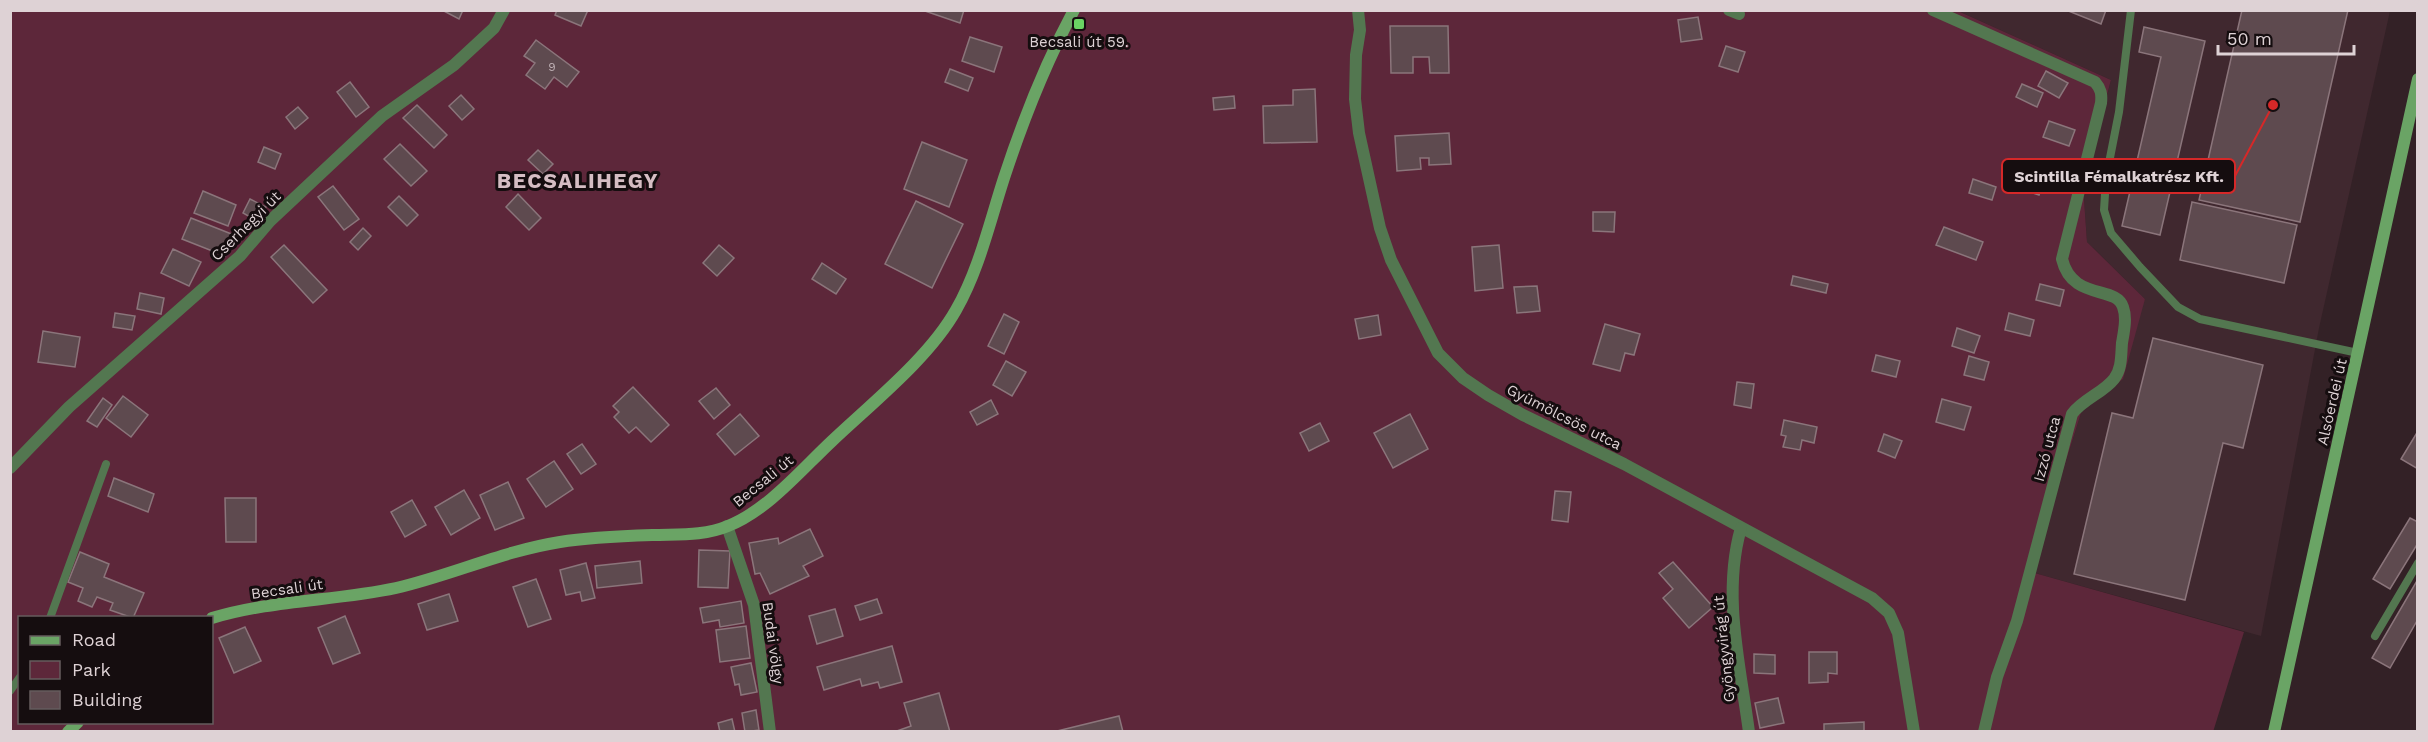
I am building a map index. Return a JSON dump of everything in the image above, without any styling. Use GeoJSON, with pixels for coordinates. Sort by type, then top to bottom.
{"type":"FeatureCollection","features":[{"type":"Feature","properties":{"kind":"main road","name":"Becsali út"},"geometry":{"type":"LineString","coordinates":[[213,618],[248,609],[394,588],[510,553],[560,542],[602,537],[707,532],[743,518],[768,500],[877,399],[936,339],[956,310],[980,253],[1015,144],[1044,73],[1074,10]]}},
{"type":"Feature","properties":{"kind":"main road","name":"Alsóerdei út"},"geometry":{"type":"LineString","coordinates":[[2274,732],[2418,78]]}},
{"type":"Feature","properties":{"kind":"street","name":"Cserhegyi út"},"geometry":{"type":"LineString","coordinates":[[10,468],[69,406],[240,256],[270,221],[382,116],[454,65],[494,28],[504,10]]}},
{"type":"Feature","properties":{"kind":"street","name":"Gyümölcsös utca"},"geometry":{"type":"LineString","coordinates":[[1358,10],[1360,30],[1356,55],[1355,99],[1359,133],[1380,228],[1391,260],[1438,353],[1463,378],[1523,415],[1624,464],[1872,598],[1888,613],[1898,633],[1914,732]]}},
{"type":"Feature","properties":{"kind":"street","name":"Izzó utca"},"geometry":{"type":"LineString","coordinates":[[1933,10],[2095,82],[2100,87],[2101,103],[2062,259],[2069,278],[2078,284],[2118,299],[2123,305],[2125,321],[2119,370],[2114,380],[2078,406],[2072,414],[2017,621],[1997,677],[1984,732]]}},
{"type":"Feature","properties":{"kind":"street","name":"Budai völgy"},"geometry":{"type":"LineString","coordinates":[[727,526],[754,605],[770,732]]}},
{"type":"Feature","properties":{"kind":"street","name":"Gyöngyvirág út"},"geometry":{"type":"LineString","coordinates":[[1741,528],[1733,564],[1732,592],[1749,732]]}},
{"type":"Feature","properties":{"kind":"lane"},"geometry":{"type":"LineString","coordinates":[[2131,10],[2119,112],[2106,178],[2104,210],[2111,232],[2178,308],[2200,320],[2358,353]]}},
{"type":"Feature","properties":{"kind":"lane"},"geometry":{"type":"LineString","coordinates":[[51,616],[106,464]]}},
{"type":"Feature","properties":{"kind":"lane"},"geometry":{"type":"LineString","coordinates":[[2375,636],[2418,563]]}},
{"type":"Feature","properties":{"kind":"shaded area"},"geometry":{"type":"Polygon","coordinates":[[[1958,11],[2390,11],[2319,328],[2261,636],[2031,572],[2082,410],[2145,299],[2087,242],[2083,186],[2111,80],[1958,11]]]}},
{"type":"Feature","properties":{"kind":"green space"},"geometry":{"type":"Polygon","coordinates":[[[10,11],[1958,11],[2111,80],[2083,185],[2087,242],[2145,299],[2123,379],[2082,410],[2031,572],[2244,632],[2213,732],[11,731],[10,11]]]}},
{"type":"Feature","properties":{"kind":"building"},"geometry":{"type":"Polygon","coordinates":[[[442,10],[463,10],[459,19],[442,10]]]}},
{"type":"Feature","properties":{"kind":"building"},"geometry":{"type":"Polygon","coordinates":[[[557,10],[588,10],[581,26],[555,15],[557,10]]]}},
{"type":"Feature","properties":{"kind":"building"},"geometry":{"type":"Polygon","coordinates":[[[922,10],[964,10],[960,23],[922,10]]]}},
{"type":"Feature","properties":{"kind":"building"},"geometry":{"type":"Polygon","coordinates":[[[2066,10],[2106,10],[2101,24],[2066,10]]]}},
{"type":"Feature","properties":{"kind":"building"},"geometry":{"type":"Polygon","coordinates":[[[2242,10],[2348,10],[2300,222],[2199,200],[2242,10]]]}},
{"type":"Feature","properties":{"kind":"building"},"geometry":{"type":"Polygon","coordinates":[[[1698,17],[1702,39],[1681,42],[1678,20],[1698,17]]]}},
{"type":"Feature","properties":{"kind":"building"},"geometry":{"type":"Polygon","coordinates":[[[1390,26],[1448,26],[1449,73],[1430,73],[1429,57],[1413,57],[1413,73],[1391,73],[1390,26]]]}},
{"type":"Feature","properties":{"kind":"building"},"geometry":{"type":"Polygon","coordinates":[[[2144,27],[2205,41],[2160,235],[2122,226],[2161,57],[2139,52],[2144,27]]]}},
{"type":"Feature","properties":{"kind":"building"},"geometry":{"type":"Polygon","coordinates":[[[970,37],[1002,47],[994,72],[962,61],[970,37]]]}},
{"type":"Feature","properties":{"kind":"building"},"geometry":{"type":"Polygon","coordinates":[[[536,40],[579,72],[567,87],[554,77],[545,89],[526,75],[535,63],[524,56],[536,40]]]}},
{"type":"Feature","properties":{"kind":"building"},"geometry":{"type":"Polygon","coordinates":[[[1726,46],[1745,52],[1738,72],[1719,66],[1726,46]]]}},
{"type":"Feature","properties":{"kind":"building"},"geometry":{"type":"Polygon","coordinates":[[[950,69],[973,78],[968,91],[945,82],[950,69]]]}},
{"type":"Feature","properties":{"kind":"building"},"geometry":{"type":"Polygon","coordinates":[[[2046,71],[2068,83],[2059,98],[2038,86],[2046,71]]]}},
{"type":"Feature","properties":{"kind":"building"},"geometry":{"type":"Polygon","coordinates":[[[350,82],[369,107],[356,117],[337,92],[350,82]]]}},
{"type":"Feature","properties":{"kind":"building"},"geometry":{"type":"Polygon","coordinates":[[[2022,84],[2043,93],[2037,107],[2016,97],[2022,84]]]}},
{"type":"Feature","properties":{"kind":"building"},"geometry":{"type":"Polygon","coordinates":[[[1315,89],[1317,142],[1264,143],[1263,106],[1293,105],[1293,90],[1315,89]]]}},
{"type":"Feature","properties":{"kind":"building"},"geometry":{"type":"Polygon","coordinates":[[[461,95],[474,109],[462,120],[449,106],[461,95]]]}},
{"type":"Feature","properties":{"kind":"building"},"geometry":{"type":"Polygon","coordinates":[[[1234,96],[1235,108],[1214,110],[1213,98],[1234,96]]]}},
{"type":"Feature","properties":{"kind":"building"},"geometry":{"type":"Polygon","coordinates":[[[417,105],[447,135],[434,148],[403,118],[417,105]]]}},
{"type":"Feature","properties":{"kind":"building"},"geometry":{"type":"Polygon","coordinates":[[[298,107],[308,118],[295,129],[286,117],[298,107]]]}},
{"type":"Feature","properties":{"kind":"building"},"geometry":{"type":"Polygon","coordinates":[[[2049,121],[2075,130],[2069,146],[2043,137],[2049,121]]]}},
{"type":"Feature","properties":{"kind":"building"},"geometry":{"type":"Polygon","coordinates":[[[1449,133],[1451,164],[1429,165],[1429,158],[1420,158],[1421,169],[1397,171],[1395,136],[1449,133]]]}},
{"type":"Feature","properties":{"kind":"building"},"geometry":{"type":"Polygon","coordinates":[[[922,142],[967,160],[949,207],[904,189],[922,142]]]}},
{"type":"Feature","properties":{"kind":"building"},"geometry":{"type":"Polygon","coordinates":[[[400,144],[427,171],[411,186],[384,159],[400,144]]]}},
{"type":"Feature","properties":{"kind":"building"},"geometry":{"type":"Polygon","coordinates":[[[264,147],[281,154],[275,169],[258,162],[264,147]]]}},
{"type":"Feature","properties":{"kind":"building"},"geometry":{"type":"Polygon","coordinates":[[[538,150],[553,164],[543,174],[528,160],[538,150]]]}},
{"type":"Feature","properties":{"kind":"building"},"geometry":{"type":"Polygon","coordinates":[[[2026,171],[2045,176],[2039,195],[2021,189],[2026,171]]]}},
{"type":"Feature","properties":{"kind":"building"},"geometry":{"type":"Polygon","coordinates":[[[1973,179],[1996,187],[1992,200],[1969,193],[1973,179]]]}},
{"type":"Feature","properties":{"kind":"building"},"geometry":{"type":"Polygon","coordinates":[[[333,186],[359,219],[344,230],[318,197],[333,186]]]}},
{"type":"Feature","properties":{"kind":"building"},"geometry":{"type":"Polygon","coordinates":[[[203,191],[236,205],[228,226],[194,213],[203,191]]]}},
{"type":"Feature","properties":{"kind":"building"},"geometry":{"type":"Polygon","coordinates":[[[518,194],[541,218],[529,230],[506,207],[518,194]]]}},
{"type":"Feature","properties":{"kind":"building"},"geometry":{"type":"Polygon","coordinates":[[[399,196],[418,215],[407,226],[388,207],[399,196]]]}},
{"type":"Feature","properties":{"kind":"building"},"geometry":{"type":"Polygon","coordinates":[[[250,199],[266,207],[259,222],[243,213],[250,199]]]}},
{"type":"Feature","properties":{"kind":"building"},"geometry":{"type":"Polygon","coordinates":[[[916,201],[963,224],[932,288],[885,264],[916,201]]]}},
{"type":"Feature","properties":{"kind":"building"},"geometry":{"type":"Polygon","coordinates":[[[2192,202],[2297,225],[2284,283],[2180,260],[2192,202]]]}},
{"type":"Feature","properties":{"kind":"building"},"geometry":{"type":"Polygon","coordinates":[[[1593,212],[1615,212],[1614,232],[1593,231],[1593,212]]]}},
{"type":"Feature","properties":{"kind":"building"},"geometry":{"type":"Polygon","coordinates":[[[191,218],[234,235],[225,256],[182,239],[191,218]]]}},
{"type":"Feature","properties":{"kind":"building"},"geometry":{"type":"Polygon","coordinates":[[[1944,227],[1983,242],[1976,260],[1936,245],[1944,227]]]}},
{"type":"Feature","properties":{"kind":"building"},"geometry":{"type":"Polygon","coordinates":[[[363,228],[371,236],[358,250],[350,242],[363,228]]]}},
{"type":"Feature","properties":{"kind":"building"},"geometry":{"type":"Polygon","coordinates":[[[284,245],[327,290],[313,303],[271,257],[284,245]]]}},
{"type":"Feature","properties":{"kind":"building"},"geometry":{"type":"Polygon","coordinates":[[[719,245],[734,258],[717,276],[703,263],[719,245]]]}},
{"type":"Feature","properties":{"kind":"building"},"geometry":{"type":"Polygon","coordinates":[[[1499,245],[1503,288],[1475,291],[1472,247],[1499,245]]]}},
{"type":"Feature","properties":{"kind":"building"},"geometry":{"type":"Polygon","coordinates":[[[173,249],[201,262],[189,286],[161,273],[173,249]]]}},
{"type":"Feature","properties":{"kind":"building"},"geometry":{"type":"Polygon","coordinates":[[[822,263],[846,279],[836,294],[812,279],[822,263]]]}},
{"type":"Feature","properties":{"kind":"building"},"geometry":{"type":"Polygon","coordinates":[[[1793,276],[1828,284],[1826,293],[1791,285],[1793,276]]]}},
{"type":"Feature","properties":{"kind":"building"},"geometry":{"type":"Polygon","coordinates":[[[2040,284],[2064,290],[2060,306],[2036,300],[2040,284]]]}},
{"type":"Feature","properties":{"kind":"building"},"geometry":{"type":"Polygon","coordinates":[[[1537,286],[1540,311],[1517,313],[1514,287],[1537,286]]]}},
{"type":"Feature","properties":{"kind":"building"},"geometry":{"type":"Polygon","coordinates":[[[140,293],[164,298],[161,314],[137,309],[140,293]]]}},
{"type":"Feature","properties":{"kind":"building"},"geometry":{"type":"Polygon","coordinates":[[[115,313],[135,316],[132,330],[113,327],[115,313]]]}},
{"type":"Feature","properties":{"kind":"building"},"geometry":{"type":"Polygon","coordinates":[[[2009,313],[2034,320],[2030,336],[2005,330],[2009,313]]]}},
{"type":"Feature","properties":{"kind":"building"},"geometry":{"type":"Polygon","coordinates":[[[1004,314],[1019,322],[1004,354],[988,346],[1004,314]]]}},
{"type":"Feature","properties":{"kind":"building"},"geometry":{"type":"Polygon","coordinates":[[[1378,315],[1381,335],[1359,339],[1355,319],[1378,315]]]}},
{"type":"Feature","properties":{"kind":"building"},"geometry":{"type":"Polygon","coordinates":[[[1605,324],[1640,334],[1634,355],[1625,353],[1620,371],[1593,364],[1605,324]]]}},
{"type":"Feature","properties":{"kind":"building"},"geometry":{"type":"Polygon","coordinates":[[[1957,328],[1980,336],[1974,353],[1952,346],[1957,328]]]}},
{"type":"Feature","properties":{"kind":"building"},"geometry":{"type":"Polygon","coordinates":[[[43,331],[80,337],[75,367],[38,362],[43,331]]]}},
{"type":"Feature","properties":{"kind":"building"},"geometry":{"type":"Polygon","coordinates":[[[2153,338],[2263,365],[2243,448],[2223,443],[2185,600],[2074,574],[2112,413],[2133,418],[2153,338]]]}},
{"type":"Feature","properties":{"kind":"building"},"geometry":{"type":"Polygon","coordinates":[[[1876,355],[1900,361],[1896,377],[1872,371],[1876,355]]]}},
{"type":"Feature","properties":{"kind":"building"},"geometry":{"type":"Polygon","coordinates":[[[1969,356],[1989,362],[1984,380],[1964,375],[1969,356]]]}},
{"type":"Feature","properties":{"kind":"building"},"geometry":{"type":"Polygon","coordinates":[[[1006,361],[1026,372],[1012,396],[993,385],[1006,361]]]}},
{"type":"Feature","properties":{"kind":"building"},"geometry":{"type":"Polygon","coordinates":[[[1737,382],[1754,384],[1751,408],[1734,405],[1737,382]]]}},
{"type":"Feature","properties":{"kind":"building"},"geometry":{"type":"Polygon","coordinates":[[[633,387],[669,425],[651,442],[636,427],[629,433],[614,417],[619,412],[613,406],[633,387]]]}},
{"type":"Feature","properties":{"kind":"building"},"geometry":{"type":"Polygon","coordinates":[[[716,388],[730,405],[714,419],[699,401],[716,388]]]}},
{"type":"Feature","properties":{"kind":"building"},"geometry":{"type":"Polygon","coordinates":[[[123,396],[148,415],[131,437],[106,418],[123,396]]]}},
{"type":"Feature","properties":{"kind":"building"},"geometry":{"type":"Polygon","coordinates":[[[103,398],[112,405],[97,427],[87,421],[103,398]]]}},
{"type":"Feature","properties":{"kind":"building"},"geometry":{"type":"Polygon","coordinates":[[[1942,399],[1971,407],[1964,430],[1936,422],[1942,399]]]}},
{"type":"Feature","properties":{"kind":"building"},"geometry":{"type":"Polygon","coordinates":[[[991,400],[998,414],[977,425],[970,412],[991,400]]]}},
{"type":"Feature","properties":{"kind":"building"},"geometry":{"type":"Polygon","coordinates":[[[740,414],[759,436],[735,455],[717,434],[740,414]]]}},
{"type":"Feature","properties":{"kind":"building"},"geometry":{"type":"Polygon","coordinates":[[[1410,414],[1428,449],[1393,468],[1374,433],[1410,414]]]}},
{"type":"Feature","properties":{"kind":"building"},"geometry":{"type":"Polygon","coordinates":[[[1784,420],[1817,427],[1814,443],[1802,440],[1800,450],[1783,447],[1786,436],[1781,435],[1784,420]]]}},
{"type":"Feature","properties":{"kind":"building"},"geometry":{"type":"Polygon","coordinates":[[[1320,423],[1329,441],[1309,451],[1300,433],[1320,423]]]}},
{"type":"Feature","properties":{"kind":"building"},"geometry":{"type":"Polygon","coordinates":[[[2418,431],[2418,469],[2401,459],[2418,431]]]}},
{"type":"Feature","properties":{"kind":"building"},"geometry":{"type":"Polygon","coordinates":[[[1884,434],[1902,441],[1895,458],[1878,451],[1884,434]]]}},
{"type":"Feature","properties":{"kind":"building"},"geometry":{"type":"Polygon","coordinates":[[[582,444],[596,464],[581,474],[567,454],[582,444]]]}},
{"type":"Feature","properties":{"kind":"building"},"geometry":{"type":"Polygon","coordinates":[[[554,461],[573,489],[546,507],[527,479],[554,461]]]}},
{"type":"Feature","properties":{"kind":"building"},"geometry":{"type":"Polygon","coordinates":[[[114,478],[154,494],[148,512],[108,496],[114,478]]]}},
{"type":"Feature","properties":{"kind":"building"},"geometry":{"type":"Polygon","coordinates":[[[508,482],[524,518],[495,530],[480,495],[508,482]]]}},
{"type":"Feature","properties":{"kind":"building"},"geometry":{"type":"Polygon","coordinates":[[[464,490],[480,518],[451,535],[435,507],[464,490]]]}},
{"type":"Feature","properties":{"kind":"building"},"geometry":{"type":"Polygon","coordinates":[[[1555,491],[1571,492],[1568,522],[1552,520],[1555,491]]]}},
{"type":"Feature","properties":{"kind":"building"},"geometry":{"type":"Polygon","coordinates":[[[225,498],[256,498],[256,542],[226,542],[225,498]]]}},
{"type":"Feature","properties":{"kind":"building"},"geometry":{"type":"Polygon","coordinates":[[[412,500],[426,525],[405,537],[391,512],[412,500]]]}},
{"type":"Feature","properties":{"kind":"building"},"geometry":{"type":"Polygon","coordinates":[[[2410,518],[2418,522],[2418,543],[2390,589],[2373,579],[2410,518]]]}},
{"type":"Feature","properties":{"kind":"building"},"geometry":{"type":"Polygon","coordinates":[[[810,529],[823,556],[803,566],[809,576],[770,594],[760,573],[755,574],[749,543],[778,538],[779,544],[810,529]]]}},
{"type":"Feature","properties":{"kind":"building"},"geometry":{"type":"Polygon","coordinates":[[[699,550],[730,551],[728,588],[698,587],[699,550]]]}},
{"type":"Feature","properties":{"kind":"building"},"geometry":{"type":"Polygon","coordinates":[[[80,552],[109,564],[104,577],[144,593],[134,616],[127,616],[110,610],[113,603],[97,597],[92,607],[78,601],[83,588],[68,582],[80,552]]]}},
{"type":"Feature","properties":{"kind":"building"},"geometry":{"type":"Polygon","coordinates":[[[640,561],[642,583],[597,588],[595,566],[640,561]]]}},
{"type":"Feature","properties":{"kind":"building"},"geometry":{"type":"Polygon","coordinates":[[[1673,562],[1713,607],[1689,628],[1663,598],[1673,589],[1659,573],[1673,562]]]}},
{"type":"Feature","properties":{"kind":"building"},"geometry":{"type":"Polygon","coordinates":[[[586,563],[595,598],[582,601],[580,592],[566,595],[560,570],[586,563]]]}},
{"type":"Feature","properties":{"kind":"building"},"geometry":{"type":"Polygon","coordinates":[[[536,579],[551,619],[528,627],[513,587],[536,579]]]}},
{"type":"Feature","properties":{"kind":"building"},"geometry":{"type":"Polygon","coordinates":[[[2418,579],[2418,619],[2390,668],[2372,658],[2418,579]]]}},
{"type":"Feature","properties":{"kind":"building"},"geometry":{"type":"Polygon","coordinates":[[[449,594],[458,621],[427,630],[418,604],[449,594]]]}},
{"type":"Feature","properties":{"kind":"building"},"geometry":{"type":"Polygon","coordinates":[[[877,599],[882,613],[860,620],[855,606],[877,599]]]}},
{"type":"Feature","properties":{"kind":"building"},"geometry":{"type":"Polygon","coordinates":[[[741,601],[744,623],[720,627],[719,620],[703,623],[700,608],[741,601]]]}},
{"type":"Feature","properties":{"kind":"building"},"geometry":{"type":"Polygon","coordinates":[[[835,609],[843,636],[817,644],[809,616],[835,609]]]}},
{"type":"Feature","properties":{"kind":"building"},"geometry":{"type":"Polygon","coordinates":[[[345,616],[360,653],[333,664],[318,628],[345,616]]]}},
{"type":"Feature","properties":{"kind":"building"},"geometry":{"type":"Polygon","coordinates":[[[746,626],[750,658],[720,662],[716,630],[746,626]]]}},
{"type":"Feature","properties":{"kind":"building"},"geometry":{"type":"Polygon","coordinates":[[[245,627],[261,661],[234,673],[219,638],[245,627]]]}},
{"type":"Feature","properties":{"kind":"building"},"geometry":{"type":"Polygon","coordinates":[[[892,646],[902,682],[880,688],[878,682],[862,686],[860,679],[824,690],[817,667],[892,646]]]}},
{"type":"Feature","properties":{"kind":"building"},"geometry":{"type":"Polygon","coordinates":[[[1809,652],[1837,652],[1837,674],[1828,673],[1828,682],[1809,683],[1809,652]]]}},
{"type":"Feature","properties":{"kind":"building"},"geometry":{"type":"Polygon","coordinates":[[[1754,654],[1775,655],[1775,674],[1754,673],[1754,654]]]}},
{"type":"Feature","properties":{"kind":"building"},"geometry":{"type":"Polygon","coordinates":[[[751,663],[757,692],[741,695],[739,684],[735,685],[731,667],[751,663]]]}},
{"type":"Feature","properties":{"kind":"building"},"geometry":{"type":"Polygon","coordinates":[[[939,693],[950,732],[894,732],[911,726],[904,703],[939,693]]]}},
{"type":"Feature","properties":{"kind":"building"},"geometry":{"type":"Polygon","coordinates":[[[1778,698],[1784,723],[1760,728],[1755,703],[1778,698]]]}},
{"type":"Feature","properties":{"kind":"building"},"geometry":{"type":"Polygon","coordinates":[[[756,710],[759,730],[745,732],[742,713],[756,710]]]}},
{"type":"Feature","properties":{"kind":"building"},"geometry":{"type":"Polygon","coordinates":[[[1119,716],[1123,732],[1053,732],[1119,716]]]}},
{"type":"Feature","properties":{"kind":"building"},"geometry":{"type":"Polygon","coordinates":[[[732,719],[735,732],[720,732],[718,723],[732,719]]]}},
{"type":"Feature","properties":{"kind":"building"},"geometry":{"type":"Polygon","coordinates":[[[1864,722],[1864,732],[1824,732],[1824,724],[1864,722]]]}},
{"type":"Feature","properties":{"kind":"place","name":"Becsali út 59."},"geometry":{"type":"Point","coordinates":[1079,24]}},
{"type":"Feature","properties":{"kind":"place","name":"Scintilla Fémalkatrész Kft."},"geometry":{"type":"Point","coordinates":[2273,105]}},
{"type":"Feature","properties":{"kind":"district","name":"BECSALIHEGY"},"geometry":{"type":"Point","coordinates":[578,180]}}]}
